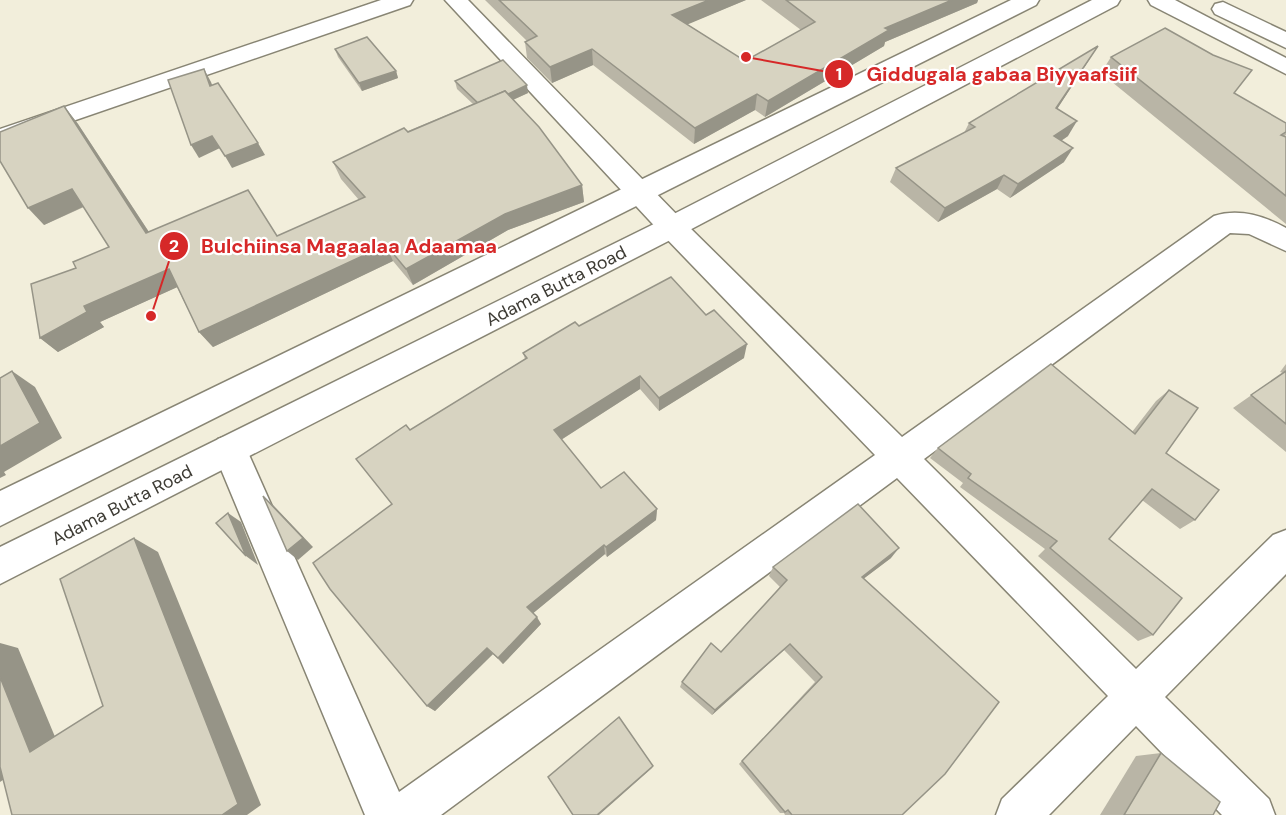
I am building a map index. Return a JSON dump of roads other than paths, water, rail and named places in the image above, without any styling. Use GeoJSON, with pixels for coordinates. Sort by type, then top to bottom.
{"type":"FeatureCollection","features":[{"type":"Feature","properties":{"kind":"street"},"geometry":{"type":"LineString","coordinates":[[0,138],[402,0]]}},
{"type":"Feature","properties":{"kind":"street"},"geometry":{"type":"LineString","coordinates":[[456,0],[672,227],[1253,815]]}},
{"type":"Feature","properties":{"kind":"street"},"geometry":{"type":"LineString","coordinates":[[0,509],[1028,0]]}},
{"type":"Feature","properties":{"kind":"street","name":"Adama Butta Road"},"geometry":{"type":"LineString","coordinates":[[0,566],[672,227],[1109,0]]}},
{"type":"Feature","properties":{"kind":"street"},"geometry":{"type":"LineString","coordinates":[[1159,0],[1286,67]]}},
{"type":"Feature","properties":{"kind":"street"},"geometry":{"type":"LineString","coordinates":[[1206,0],[1286,40]]}},
{"type":"Feature","properties":{"kind":"street"},"geometry":{"type":"LineString","coordinates":[[404,815],[899,455],[1224,223],[1239,221],[1261,225],[1286,241]]}},
{"type":"Feature","properties":{"kind":"street"},"geometry":{"type":"LineString","coordinates":[[230,450],[387,815]]}},
{"type":"Feature","properties":{"kind":"street"},"geometry":{"type":"LineString","coordinates":[[1018,815],[1286,548]]}},
{"type":"Feature","properties":{"kind":"place","name":"Giddugala gabaa Biyyaafsiif"},"geometry":{"type":"Point","coordinates":[746,57]}},
{"type":"Feature","properties":{"kind":"place","name":"Bulchiinsa Magaalaa Adaamaa"},"geometry":{"type":"Point","coordinates":[151,316]}}]}
